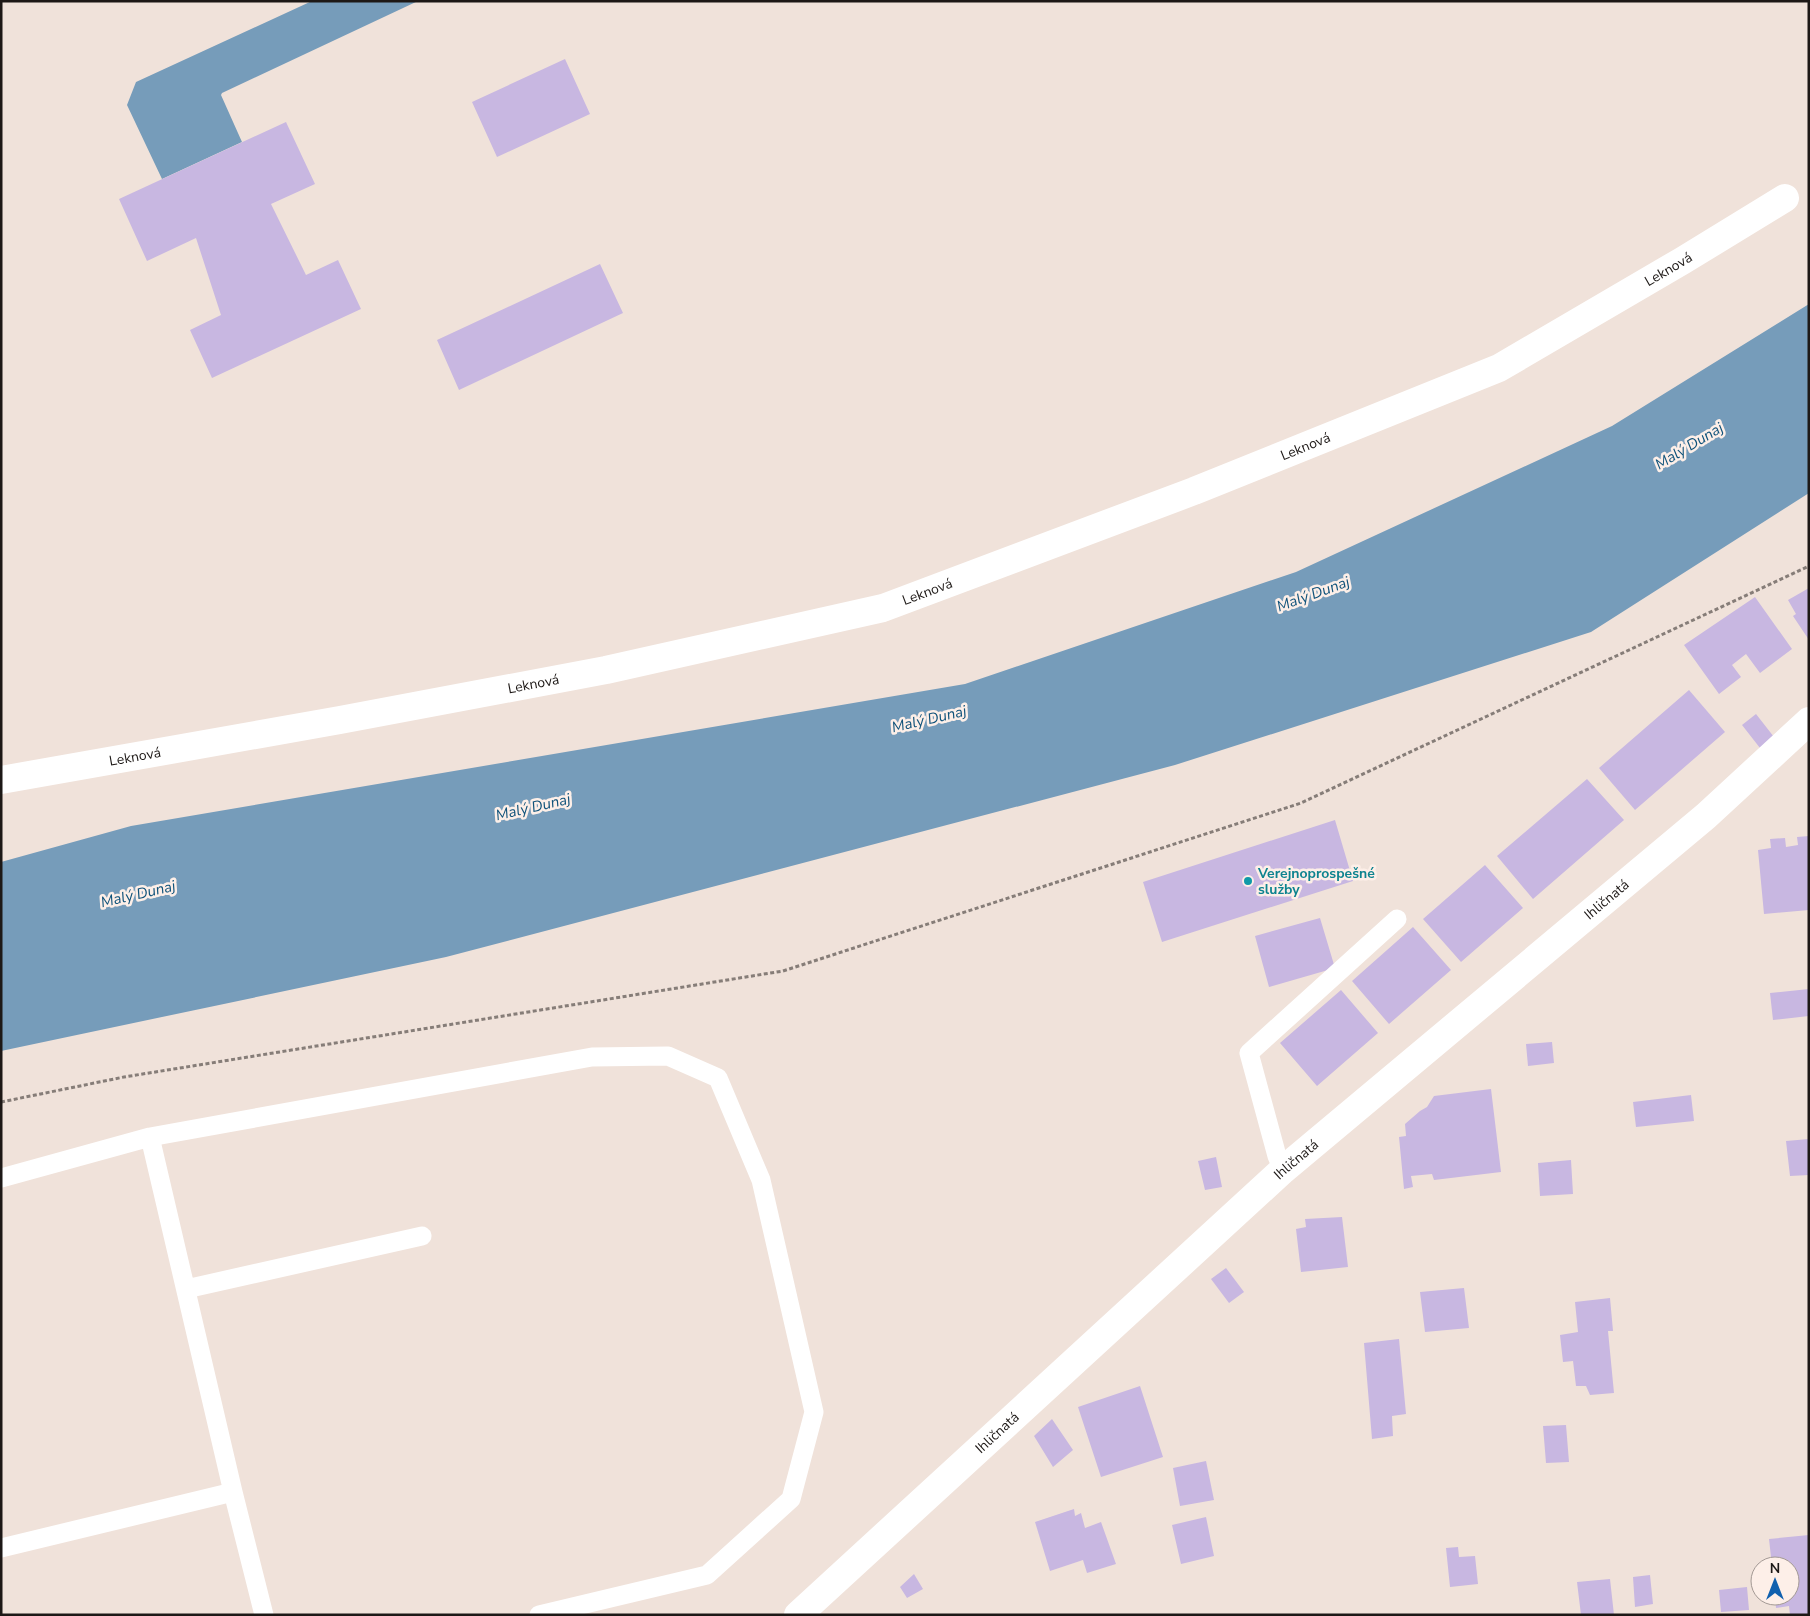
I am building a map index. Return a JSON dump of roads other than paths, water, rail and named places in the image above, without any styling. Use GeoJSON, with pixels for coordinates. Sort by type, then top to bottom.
{"type":"FeatureCollection","features":[{"type":"Feature","properties":{"kind":"street","name":"Leknová"},"geometry":{"type":"LineString","coordinates":[[1,780],[340,720],[596,672],[883,608],[1194,491],[1499,368],[1682,261],[1785,198]]}},
{"type":"Feature","properties":{"kind":"street","name":"Ihličnatá"},"geometry":{"type":"LineString","coordinates":[[798,1615],[1283,1170],[1706,816],[1809,721]]}},
{"type":"Feature","properties":{"kind":"lane"},"geometry":{"type":"LineString","coordinates":[[1283,1170],[1276,1156],[1248,1053],[1398,919]]}},
{"type":"Feature","properties":{"kind":"lane"},"geometry":{"type":"LineString","coordinates":[[1,1178],[150,1137],[592,1057],[668,1056],[718,1078],[761,1180],[814,1412],[791,1499],[708,1575],[539,1615]]}},
{"type":"Feature","properties":{"kind":"lane"},"geometry":{"type":"LineString","coordinates":[[150,1137],[233,1492],[264,1615]]}},
{"type":"Feature","properties":{"kind":"lane"},"geometry":{"type":"LineString","coordinates":[[186,1289],[422,1236]]}},
{"type":"Feature","properties":{"kind":"lane"},"geometry":{"type":"LineString","coordinates":[[1,1548],[233,1492]]}},
{"type":"Feature","properties":{"kind":"water"},"geometry":{"type":"Polygon","coordinates":[[[312,1],[418,1],[222,93],[221,95],[242,142],[162,179],[127,105],[136,82],[312,1]]]}},
{"type":"Feature","properties":{"kind":"water","name":"Malý Dunaj"},"geometry":{"type":"Polygon","coordinates":[[[1809,304],[1809,493],[1591,632],[1175,765],[446,957],[1,1051],[1,862],[131,826],[965,684],[1296,572],[1612,426],[1809,304]]]}},
{"type":"Feature","properties":{"kind":"place","name":"Verejnoprospešné služby"},"geometry":{"type":"Point","coordinates":[1248,881]}}]}
